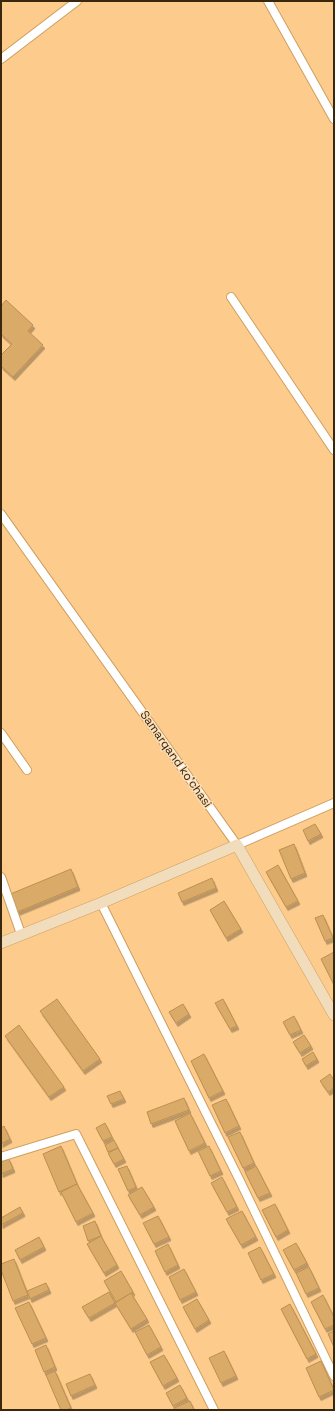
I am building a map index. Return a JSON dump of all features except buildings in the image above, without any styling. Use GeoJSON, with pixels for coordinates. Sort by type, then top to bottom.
{"type":"FeatureCollection","features":[{"type":"Feature","properties":{"kind":"street"},"geometry":{"type":"LineString","coordinates":[[1,59],[77,1]]}},
{"type":"Feature","properties":{"kind":"street"},"geometry":{"type":"LineString","coordinates":[[268,1],[334,118]]}},
{"type":"Feature","properties":{"kind":"street"},"geometry":{"type":"LineString","coordinates":[[231,297],[334,450]]}},
{"type":"Feature","properties":{"kind":"street","name":"Samarqand ko'chasi"},"geometry":{"type":"LineString","coordinates":[[1,515],[237,845],[334,1015]]}},
{"type":"Feature","properties":{"kind":"street"},"geometry":{"type":"LineString","coordinates":[[1,733],[27,770]]}},
{"type":"Feature","properties":{"kind":"street"},"geometry":{"type":"LineString","coordinates":[[1,943],[101,903],[334,803]]}},
{"type":"Feature","properties":{"kind":"street"},"geometry":{"type":"LineString","coordinates":[[1,877],[21,934]]}},
{"type":"Feature","properties":{"kind":"street"},"geometry":{"type":"LineString","coordinates":[[101,903],[240,1181],[334,1376]]}},
{"type":"Feature","properties":{"kind":"street"},"geometry":{"type":"LineString","coordinates":[[1,1157],[76,1134],[214,1410]]}}]}
